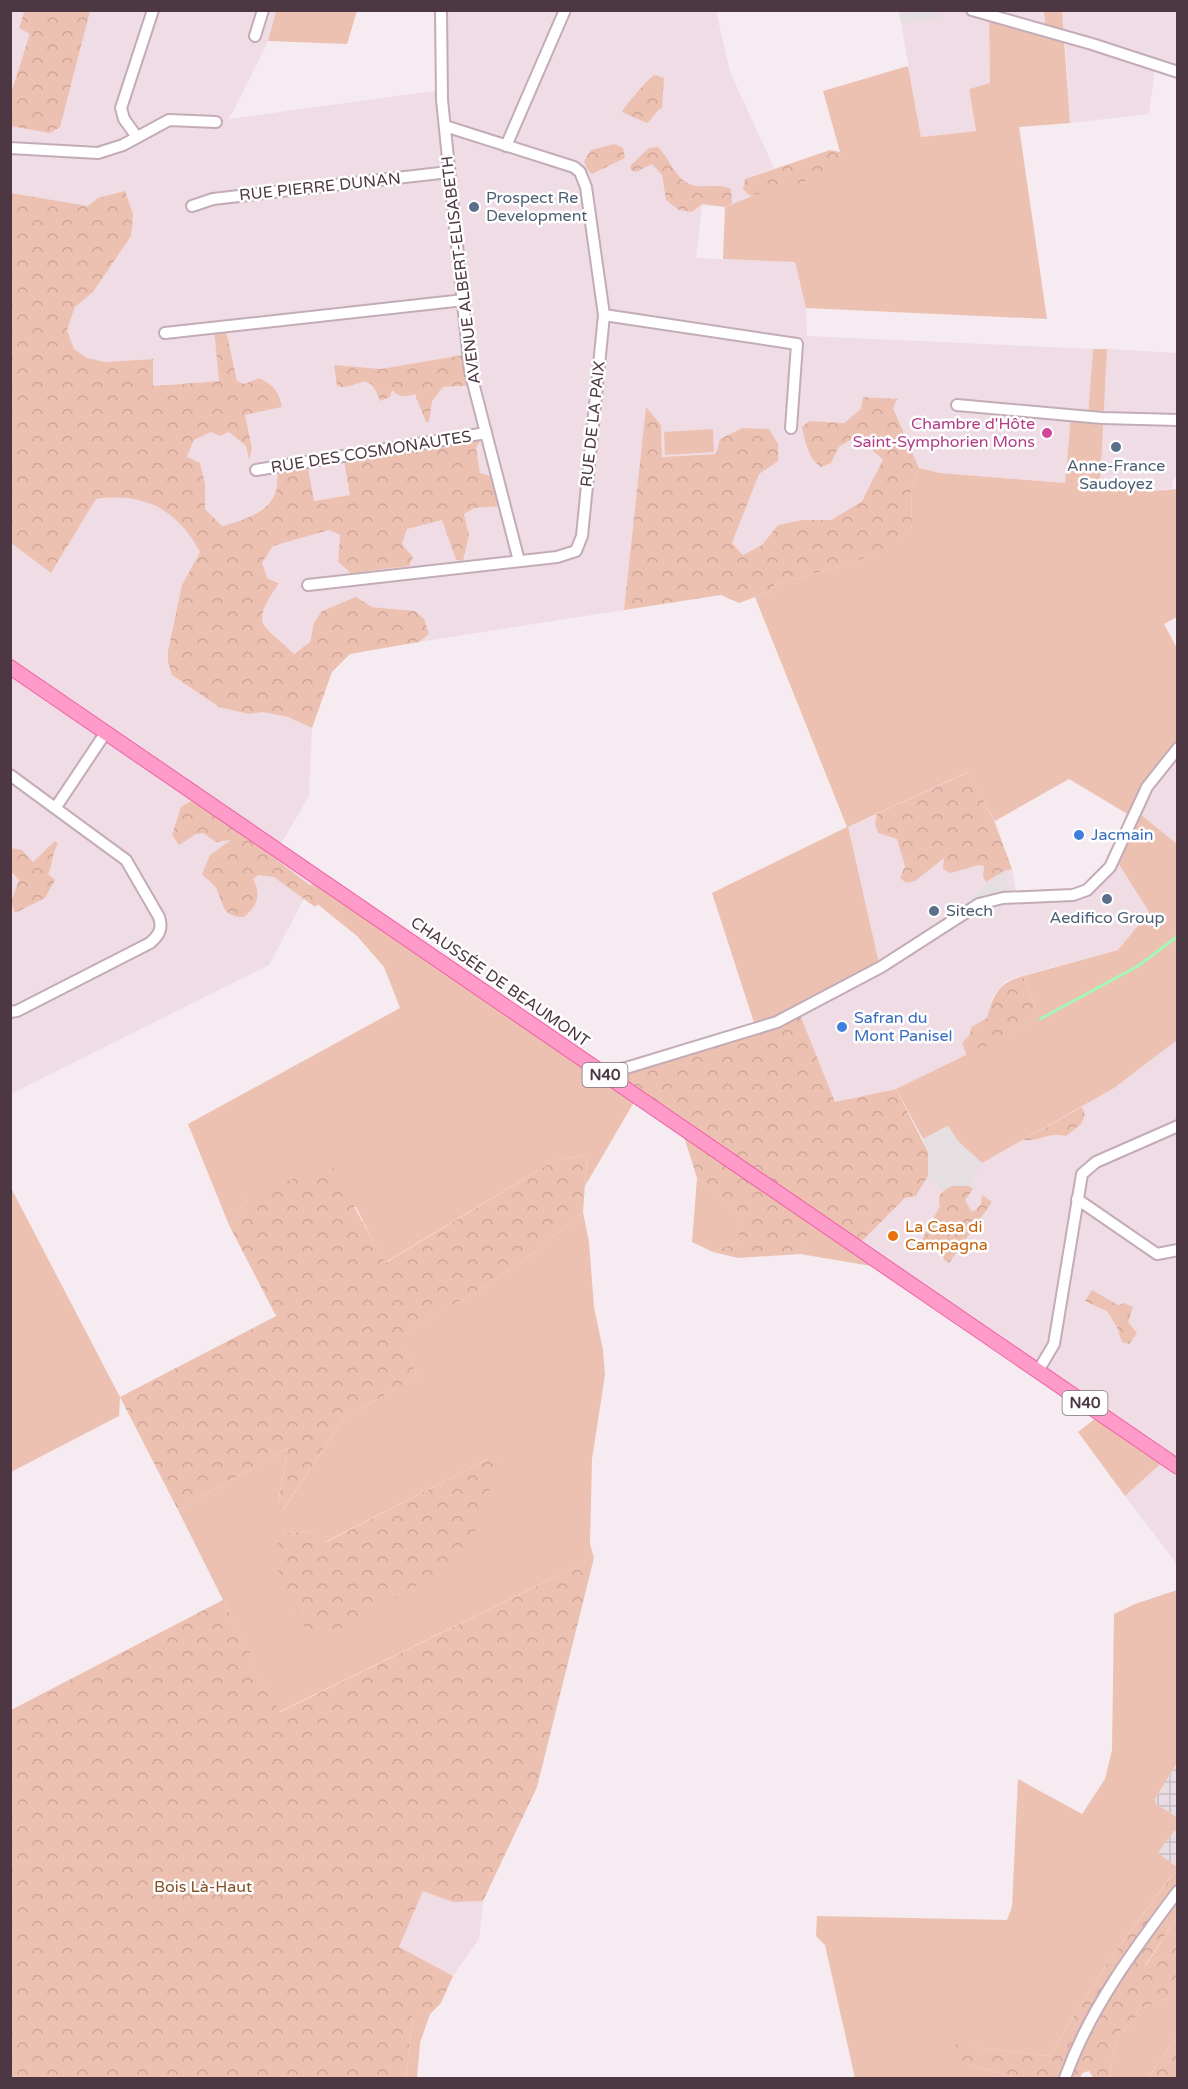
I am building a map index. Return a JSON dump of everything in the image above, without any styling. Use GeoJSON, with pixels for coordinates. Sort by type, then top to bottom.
{"type":"FeatureCollection","features":[{"type":"Feature","properties":{"kind":"main road","name":"CHAUSSÉE DE BEAUMONT"},"geometry":{"type":"LineString","coordinates":[[10,667],[1178,1467]]}},
{"type":"Feature","properties":{"kind":"street"},"geometry":{"type":"LineString","coordinates":[[137,137],[124,119],[121,108],[153,10]]}},
{"type":"Feature","properties":{"kind":"street"},"geometry":{"type":"LineString","coordinates":[[255,36],[263,10]]}},
{"type":"Feature","properties":{"kind":"street","name":"AVENUE ALBERT-ELISABETH"},"geometry":{"type":"LineString","coordinates":[[441,10],[445,126],[470,371],[519,561]]}},
{"type":"Feature","properties":{"kind":"street"},"geometry":{"type":"LineString","coordinates":[[506,146],[565,10]]}},
{"type":"Feature","properties":{"kind":"street"},"geometry":{"type":"LineString","coordinates":[[972,10],[1092,44],[1178,72]]}},
{"type":"Feature","properties":{"kind":"street"},"geometry":{"type":"LineString","coordinates":[[10,148],[98,153],[137,137],[169,120],[216,122]]}},
{"type":"Feature","properties":{"kind":"street","name":"RUE DE LA PAIX"},"geometry":{"type":"LineString","coordinates":[[308,585],[557,557],[576,550],[582,536],[604,315],[586,187],[580,172],[573,167],[445,126]]}},
{"type":"Feature","properties":{"kind":"street","name":"RUE PIERRE DUNAN"},"geometry":{"type":"LineString","coordinates":[[192,206],[213,199],[449,172]]}},
{"type":"Feature","properties":{"kind":"street"},"geometry":{"type":"LineString","coordinates":[[165,333],[464,300]]}},
{"type":"Feature","properties":{"kind":"street"},"geometry":{"type":"LineString","coordinates":[[604,315],[797,344],[790,428]]}},
{"type":"Feature","properties":{"kind":"street"},"geometry":{"type":"LineString","coordinates":[[957,405],[1102,418],[1178,420]]}},
{"type":"Feature","properties":{"kind":"street","name":"RUE DES COSMONAUTES"},"geometry":{"type":"LineString","coordinates":[[256,470],[486,433]]}},
{"type":"Feature","properties":{"kind":"street"},"geometry":{"type":"LineString","coordinates":[[56,807],[106,732]]}},
{"type":"Feature","properties":{"kind":"street"},"geometry":{"type":"LineString","coordinates":[[608,1077],[616,1071],[777,1022],[799,1012],[881,967],[980,904],[1002,898],[1073,895],[1087,890],[1110,867],[1147,787],[1178,748]]}},
{"type":"Feature","properties":{"kind":"street"},"geometry":{"type":"LineString","coordinates":[[10,775],[126,860],[159,917],[161,927],[158,936],[150,943],[17,1011],[10,1012]]}},
{"type":"Feature","properties":{"kind":"street"},"geometry":{"type":"LineString","coordinates":[[1038,1371],[1054,1344],[1079,1182],[1087,1168],[1178,1126]]}},
{"type":"Feature","properties":{"kind":"street"},"geometry":{"type":"LineString","coordinates":[[1077,1199],[1157,1254],[1178,1250]]}},
{"type":"Feature","properties":{"kind":"street"},"geometry":{"type":"LineString","coordinates":[[1065,2079],[1081,2037],[1101,2000],[1178,1891]]}},
{"type":"Feature","properties":{"kind":"shaded area"},"geometry":{"type":"Polygon","coordinates":[[[10,11],[276,11],[268,41],[229,119],[441,90],[441,11],[716,11],[730,72],[774,168],[745,179],[743,189],[750,196],[725,207],[702,205],[696,258],[795,262],[806,308],[807,336],[1093,349],[1088,417],[1071,416],[1065,483],[940,473],[919,468],[893,408],[861,409],[844,424],[810,421],[831,463],[839,447],[852,438],[871,449],[883,460],[876,478],[862,500],[831,520],[802,520],[778,525],[762,545],[742,555],[732,543],[759,474],[769,429],[742,428],[720,439],[716,454],[662,457],[661,425],[646,408],[624,610],[419,642],[429,634],[415,611],[372,607],[356,598],[314,623],[310,642],[294,654],[267,632],[261,616],[267,600],[279,583],[268,579],[262,563],[273,546],[329,530],[340,535],[338,562],[351,573],[409,566],[413,557],[402,544],[407,528],[442,520],[456,560],[469,535],[463,514],[475,508],[505,506],[480,474],[476,447],[343,456],[350,495],[313,501],[307,462],[265,506],[244,522],[222,526],[205,509],[205,484],[187,458],[194,440],[212,432],[229,432],[246,446],[248,458],[252,448],[245,415],[282,407],[237,381],[214,328],[220,381],[152,386],[152,359],[105,362],[87,358],[74,349],[67,330],[75,307],[93,292],[88,206],[11,193],[10,11]]]}},
{"type":"Feature","properties":{"kind":"shaded area"},"geometry":{"type":"Polygon","coordinates":[[[899,11],[1177,11],[1177,76],[1155,68],[1149,114],[1070,123],[1065,37],[989,16],[990,83],[969,89],[976,131],[921,137],[899,11]]]}},
{"type":"Feature","properties":{"kind":"shaded area"},"geometry":{"type":"Polygon","coordinates":[[[899,11],[939,11],[940,18],[901,23],[899,11]]]}},
{"type":"Feature","properties":{"kind":"shaded area"},"geometry":{"type":"Polygon","coordinates":[[[1107,349],[1177,353],[1178,474],[1172,482],[1173,488],[1153,491],[1100,487],[1107,349]]]}},
{"type":"Feature","properties":{"kind":"shaded area"},"geometry":{"type":"Polygon","coordinates":[[[117,496],[143,501],[166,511],[189,530],[200,552],[182,585],[172,675],[219,707],[249,714],[263,712],[288,717],[312,728],[309,796],[278,849],[316,876],[269,965],[11,1094],[11,543],[51,573],[96,499],[117,496]]]}},
{"type":"Feature","properties":{"kind":"shaded area"},"geometry":{"type":"Polygon","coordinates":[[[1177,748],[1177,844],[1140,814],[1147,787],[1177,748]]]}},
{"type":"Feature","properties":{"kind":"shaded area"},"geometry":{"type":"Polygon","coordinates":[[[969,772],[995,821],[1012,869],[1017,896],[1080,893],[1115,858],[1149,912],[1118,950],[1012,978],[1005,982],[993,996],[987,1018],[971,1027],[970,1034],[962,1043],[967,1056],[896,1089],[835,1102],[799,1012],[879,963],[847,828],[969,772]]]}},
{"type":"Feature","properties":{"kind":"shaded area"},"geometry":{"type":"Polygon","coordinates":[[[1004,871],[1012,892],[978,901],[973,895],[1004,871]]]}},
{"type":"Feature","properties":{"kind":"shaded area"},"geometry":{"type":"Polygon","coordinates":[[[1177,1040],[1177,1564],[1125,1496],[1165,1460],[856,1247],[905,1198],[917,1196],[928,1176],[928,1152],[923,1139],[982,1163],[1107,1092],[1177,1040]]]}},
{"type":"Feature","properties":{"kind":"shaded area"},"geometry":{"type":"Polygon","coordinates":[[[948,1126],[959,1142],[982,1163],[969,1186],[952,1186],[944,1190],[928,1176],[928,1152],[923,1139],[948,1126]]]}},
{"type":"Feature","properties":{"kind":"shaded area"},"geometry":{"type":"Polygon","coordinates":[[[1177,1763],[1177,1817],[1156,1804],[1155,1799],[1177,1763]]]}},
{"type":"Feature","properties":{"kind":"shaded area"},"geometry":{"type":"Polygon","coordinates":[[[1177,1827],[1177,1867],[1158,1853],[1177,1827]]]}},
{"type":"Feature","properties":{"kind":"shaded area"},"geometry":{"type":"Polygon","coordinates":[[[423,1890],[453,1902],[483,1901],[479,1939],[453,1976],[399,1948],[423,1890]]]}},
{"type":"Feature","properties":{"kind":"green space"},"geometry":{"type":"Polygon","coordinates":[[[25,10],[90,11],[60,127],[50,133],[11,126],[11,93],[30,34],[19,28],[25,10]]]}},
{"type":"Feature","properties":{"kind":"green space"},"geometry":{"type":"Polygon","coordinates":[[[276,10],[357,11],[347,44],[268,41],[276,10]]]}},
{"type":"Feature","properties":{"kind":"green space"},"geometry":{"type":"Polygon","coordinates":[[[1044,11],[1062,11],[1070,123],[1019,127],[1047,319],[806,308],[795,262],[723,259],[725,207],[842,159],[823,91],[908,66],[921,137],[976,131],[969,89],[990,83],[989,15],[1046,31],[1044,11]]]}},
{"type":"Feature","properties":{"kind":"green space"},"geometry":{"type":"Polygon","coordinates":[[[654,75],[664,78],[662,108],[647,123],[622,112],[626,105],[654,75]]]}},
{"type":"Feature","properties":{"kind":"green space"},"geometry":{"type":"Polygon","coordinates":[[[614,144],[623,148],[625,158],[592,174],[584,161],[591,150],[614,144]]]}},
{"type":"Feature","properties":{"kind":"green space"},"geometry":{"type":"Polygon","coordinates":[[[658,147],[685,181],[698,186],[727,187],[731,189],[732,203],[725,207],[702,204],[692,212],[679,210],[666,200],[662,175],[652,164],[636,172],[631,170],[630,166],[649,148],[658,147]]]}},
{"type":"Feature","properties":{"kind":"green space"},"geometry":{"type":"Polygon","coordinates":[[[830,150],[840,152],[843,159],[836,166],[814,178],[750,196],[743,189],[745,179],[830,150]]]}},
{"type":"Feature","properties":{"kind":"green space"},"geometry":{"type":"Polygon","coordinates":[[[125,191],[133,214],[131,236],[93,292],[75,307],[67,330],[74,349],[87,358],[105,362],[153,359],[153,386],[219,381],[214,328],[225,326],[237,381],[245,384],[259,378],[272,386],[282,407],[245,415],[252,448],[249,460],[246,446],[229,432],[220,436],[211,432],[194,440],[187,457],[200,463],[205,484],[205,509],[222,526],[254,515],[268,505],[276,491],[278,467],[307,462],[314,501],[350,495],[343,456],[486,433],[476,447],[480,473],[498,478],[505,506],[475,508],[464,514],[469,535],[463,561],[456,560],[442,520],[407,529],[402,544],[413,557],[409,566],[351,573],[338,562],[340,535],[329,530],[273,546],[262,563],[268,579],[279,583],[264,608],[263,623],[267,630],[294,654],[310,642],[314,623],[322,611],[356,597],[372,607],[415,611],[424,619],[429,634],[419,642],[350,654],[332,672],[312,728],[288,717],[263,712],[249,714],[219,707],[172,675],[168,662],[168,651],[182,585],[200,552],[181,525],[158,507],[129,498],[96,499],[51,573],[11,543],[11,193],[88,206],[98,198],[125,191]]]}},
{"type":"Feature","properties":{"kind":"green space"},"geometry":{"type":"Polygon","coordinates":[[[1093,349],[1107,349],[1100,487],[1153,491],[1177,489],[1177,617],[1164,624],[1177,648],[1177,748],[1162,765],[1140,814],[1177,844],[1177,1040],[1114,1088],[982,1163],[958,1142],[948,1126],[923,1139],[896,1089],[1040,1019],[1023,976],[1118,950],[1149,912],[1115,858],[1129,815],[1069,779],[995,821],[968,772],[848,827],[879,963],[756,1029],[712,893],[847,827],[755,597],[769,592],[774,585],[854,562],[893,545],[912,527],[911,488],[919,468],[940,473],[1065,483],[1071,416],[1088,416],[1093,349]]]}},
{"type":"Feature","properties":{"kind":"green space"},"geometry":{"type":"Polygon","coordinates":[[[469,354],[474,385],[443,387],[432,401],[429,422],[426,422],[415,394],[403,396],[392,390],[390,397],[380,401],[371,384],[366,382],[345,387],[337,386],[334,365],[381,369],[469,354]]]}},
{"type":"Feature","properties":{"kind":"green space"},"geometry":{"type":"Polygon","coordinates":[[[863,397],[897,399],[893,408],[919,468],[911,488],[912,527],[893,546],[854,562],[774,585],[769,592],[739,603],[721,595],[624,610],[646,407],[661,425],[662,457],[716,454],[720,439],[742,428],[769,429],[778,444],[778,461],[759,474],[732,543],[743,555],[762,545],[778,525],[802,520],[831,520],[862,501],[883,460],[871,449],[852,439],[839,447],[831,463],[821,467],[810,455],[802,427],[809,421],[844,423],[861,409],[863,397]]]}},
{"type":"Feature","properties":{"kind":"green space"},"geometry":{"type":"Polygon","coordinates":[[[713,429],[714,452],[665,455],[664,432],[713,429]]]}},
{"type":"Feature","properties":{"kind":"green space"},"geometry":{"type":"Polygon","coordinates":[[[969,772],[994,821],[1012,869],[986,882],[983,876],[984,866],[978,865],[951,873],[943,869],[944,858],[915,881],[906,883],[900,878],[905,866],[897,839],[878,833],[875,823],[877,814],[969,772]]]}},
{"type":"Feature","properties":{"kind":"green space"},"geometry":{"type":"Polygon","coordinates":[[[196,798],[325,897],[315,907],[274,877],[258,875],[253,879],[258,895],[252,909],[244,917],[227,912],[216,888],[202,874],[210,855],[231,840],[216,842],[203,833],[196,834],[179,845],[172,835],[181,807],[196,798]]]}},
{"type":"Feature","properties":{"kind":"green space"},"geometry":{"type":"Polygon","coordinates":[[[55,841],[58,844],[48,874],[55,880],[45,898],[15,913],[11,902],[19,880],[11,871],[11,848],[22,850],[33,862],[55,841]]]}},
{"type":"Feature","properties":{"kind":"green space"},"geometry":{"type":"Polygon","coordinates":[[[316,876],[637,1097],[585,1186],[587,1156],[557,1159],[384,1263],[356,1207],[248,1199],[229,1225],[188,1124],[400,1008],[384,967],[357,936],[306,895],[316,876]]]}},
{"type":"Feature","properties":{"kind":"green space"},"geometry":{"type":"Polygon","coordinates":[[[1023,976],[1040,1019],[967,1056],[962,1043],[970,1034],[971,1027],[987,1018],[995,996],[1003,986],[1023,976]]]}},
{"type":"Feature","properties":{"kind":"green space"},"geometry":{"type":"Polygon","coordinates":[[[799,1012],[835,1102],[896,1089],[928,1152],[928,1176],[916,1196],[905,1198],[856,1247],[814,1218],[800,1254],[738,1258],[713,1252],[737,1242],[742,1221],[732,1206],[697,1178],[681,1127],[608,1077],[799,1012]]]}},
{"type":"Feature","properties":{"kind":"green space"},"geometry":{"type":"Polygon","coordinates":[[[1082,1107],[1085,1115],[1081,1124],[1066,1136],[1053,1135],[1035,1140],[1023,1140],[1082,1107]]]}},
{"type":"Feature","properties":{"kind":"green space"},"geometry":{"type":"Polygon","coordinates":[[[587,1156],[583,1212],[534,1253],[476,1292],[400,1334],[417,1377],[344,1418],[282,1511],[278,1503],[288,1448],[178,1510],[120,1397],[276,1316],[229,1225],[248,1199],[330,1162],[385,1263],[557,1159],[587,1156]]]}},
{"type":"Feature","properties":{"kind":"green space"},"geometry":{"type":"Polygon","coordinates":[[[697,1178],[732,1206],[743,1221],[737,1242],[713,1252],[692,1242],[697,1178]]]}},
{"type":"Feature","properties":{"kind":"green space"},"geometry":{"type":"Polygon","coordinates":[[[10,1186],[120,1397],[119,1416],[11,1472],[10,1186]]]}},
{"type":"Feature","properties":{"kind":"green space"},"geometry":{"type":"Polygon","coordinates":[[[952,1186],[969,1186],[973,1189],[965,1200],[971,1211],[976,1210],[981,1204],[982,1195],[992,1202],[949,1263],[944,1260],[942,1249],[933,1241],[917,1249],[940,1206],[941,1194],[952,1186]]]}},
{"type":"Feature","properties":{"kind":"green space"},"geometry":{"type":"Polygon","coordinates":[[[583,1212],[589,1242],[594,1307],[603,1350],[605,1375],[592,1459],[590,1544],[594,1558],[279,1712],[178,1510],[288,1448],[278,1502],[283,1510],[344,1418],[417,1377],[399,1334],[476,1292],[534,1253],[583,1212]],[[488,1459],[325,1542],[308,1531],[280,1534],[296,1612],[501,1459],[488,1459]]]}},
{"type":"Feature","properties":{"kind":"green space"},"geometry":{"type":"Polygon","coordinates":[[[813,1218],[889,1269],[800,1254],[813,1218]]]}},
{"type":"Feature","properties":{"kind":"green space"},"geometry":{"type":"Polygon","coordinates":[[[1092,1290],[1118,1305],[1124,1303],[1133,1307],[1128,1322],[1137,1333],[1129,1344],[1122,1342],[1117,1327],[1107,1311],[1085,1301],[1092,1290]]]}},
{"type":"Feature","properties":{"kind":"green space"},"geometry":{"type":"Polygon","coordinates":[[[1101,1414],[1166,1459],[1125,1496],[1078,1432],[1101,1414]]]}},
{"type":"Feature","properties":{"kind":"green space"},"geometry":{"type":"Polygon","coordinates":[[[501,1458],[466,1558],[330,1635],[311,1638],[296,1612],[276,1565],[279,1534],[308,1531],[326,1542],[488,1459],[501,1458]]]}},
{"type":"Feature","properties":{"kind":"green space","name":"Bois Là-Haut"},"geometry":{"type":"Polygon","coordinates":[[[594,1558],[537,1787],[483,1901],[453,1902],[423,1891],[399,1947],[453,1976],[441,2003],[430,2014],[413,2012],[406,2078],[11,2078],[11,1710],[223,1600],[280,1712],[594,1558]]]}},
{"type":"Feature","properties":{"kind":"green space"},"geometry":{"type":"Polygon","coordinates":[[[1177,1590],[1177,1763],[1155,1799],[1156,1804],[1177,1817],[1177,1827],[1158,1853],[1177,1867],[1177,1872],[1171,1876],[1109,1960],[1049,2056],[974,2047],[969,2064],[1017,2078],[855,2078],[825,1945],[816,1936],[817,1916],[1007,1920],[1012,1907],[1018,1779],[1082,1814],[1105,1779],[1112,1750],[1114,1614],[1135,1604],[1177,1590]]]}},
{"type":"Feature","properties":{"kind":"green space"},"geometry":{"type":"Polygon","coordinates":[[[1177,1872],[1177,1917],[1145,1966],[1177,1946],[1177,1989],[1166,1999],[1137,2010],[1135,2020],[1118,2033],[1109,2078],[1093,2078],[1089,2071],[1082,2073],[1080,2078],[1017,2078],[969,2064],[955,2069],[949,2055],[963,2033],[973,2035],[975,2047],[1049,2056],[1109,1960],[1172,1875],[1177,1872]]]}},
{"type":"Feature","properties":{"kind":"green space"},"geometry":{"type":"Polygon","coordinates":[[[1177,1917],[1177,1946],[1145,1967],[1177,1917]]]}},
{"type":"Feature","properties":{"kind":"green space"},"geometry":{"type":"Polygon","coordinates":[[[1177,1989],[1177,2035],[1148,2078],[1109,2078],[1118,2033],[1135,2020],[1137,2010],[1166,1999],[1177,1989]]]}},
{"type":"Feature","properties":{"kind":"green space"},"geometry":{"type":"Polygon","coordinates":[[[413,2011],[430,2014],[420,2043],[417,2078],[406,2078],[413,2011]]]}},
{"type":"Feature","properties":{"kind":"green space"},"geometry":{"type":"Polygon","coordinates":[[[1177,2035],[1177,2078],[1148,2078],[1177,2035]]]}},
{"type":"Feature","properties":{"kind":"waterway"},"geometry":{"type":"LineString","coordinates":[[1040,1019],[1138,966],[1178,936]]}},
{"type":"Feature","properties":{"kind":"place","name":"Prospect Re Development"},"geometry":{"type":"Point","coordinates":[474,207]}},
{"type":"Feature","properties":{"kind":"place","name":"Chambre d'Hôte Saint-Symphorien Mons"},"geometry":{"type":"Point","coordinates":[1047,433]}},
{"type":"Feature","properties":{"kind":"place","name":"Anne-France Saudoyez"},"geometry":{"type":"Point","coordinates":[1116,447]}},
{"type":"Feature","properties":{"kind":"place","name":"Jacmain"},"geometry":{"type":"Point","coordinates":[1079,835]}},
{"type":"Feature","properties":{"kind":"place","name":"Aedifico Group"},"geometry":{"type":"Point","coordinates":[1107,899]}},
{"type":"Feature","properties":{"kind":"place","name":"Sitech"},"geometry":{"type":"Point","coordinates":[934,911]}},
{"type":"Feature","properties":{"kind":"place","name":"Safran du Mont Panisel"},"geometry":{"type":"Point","coordinates":[842,1027]}},
{"type":"Feature","properties":{"kind":"place","name":"La Casa di Campagna"},"geometry":{"type":"Point","coordinates":[893,1236]}}]}
